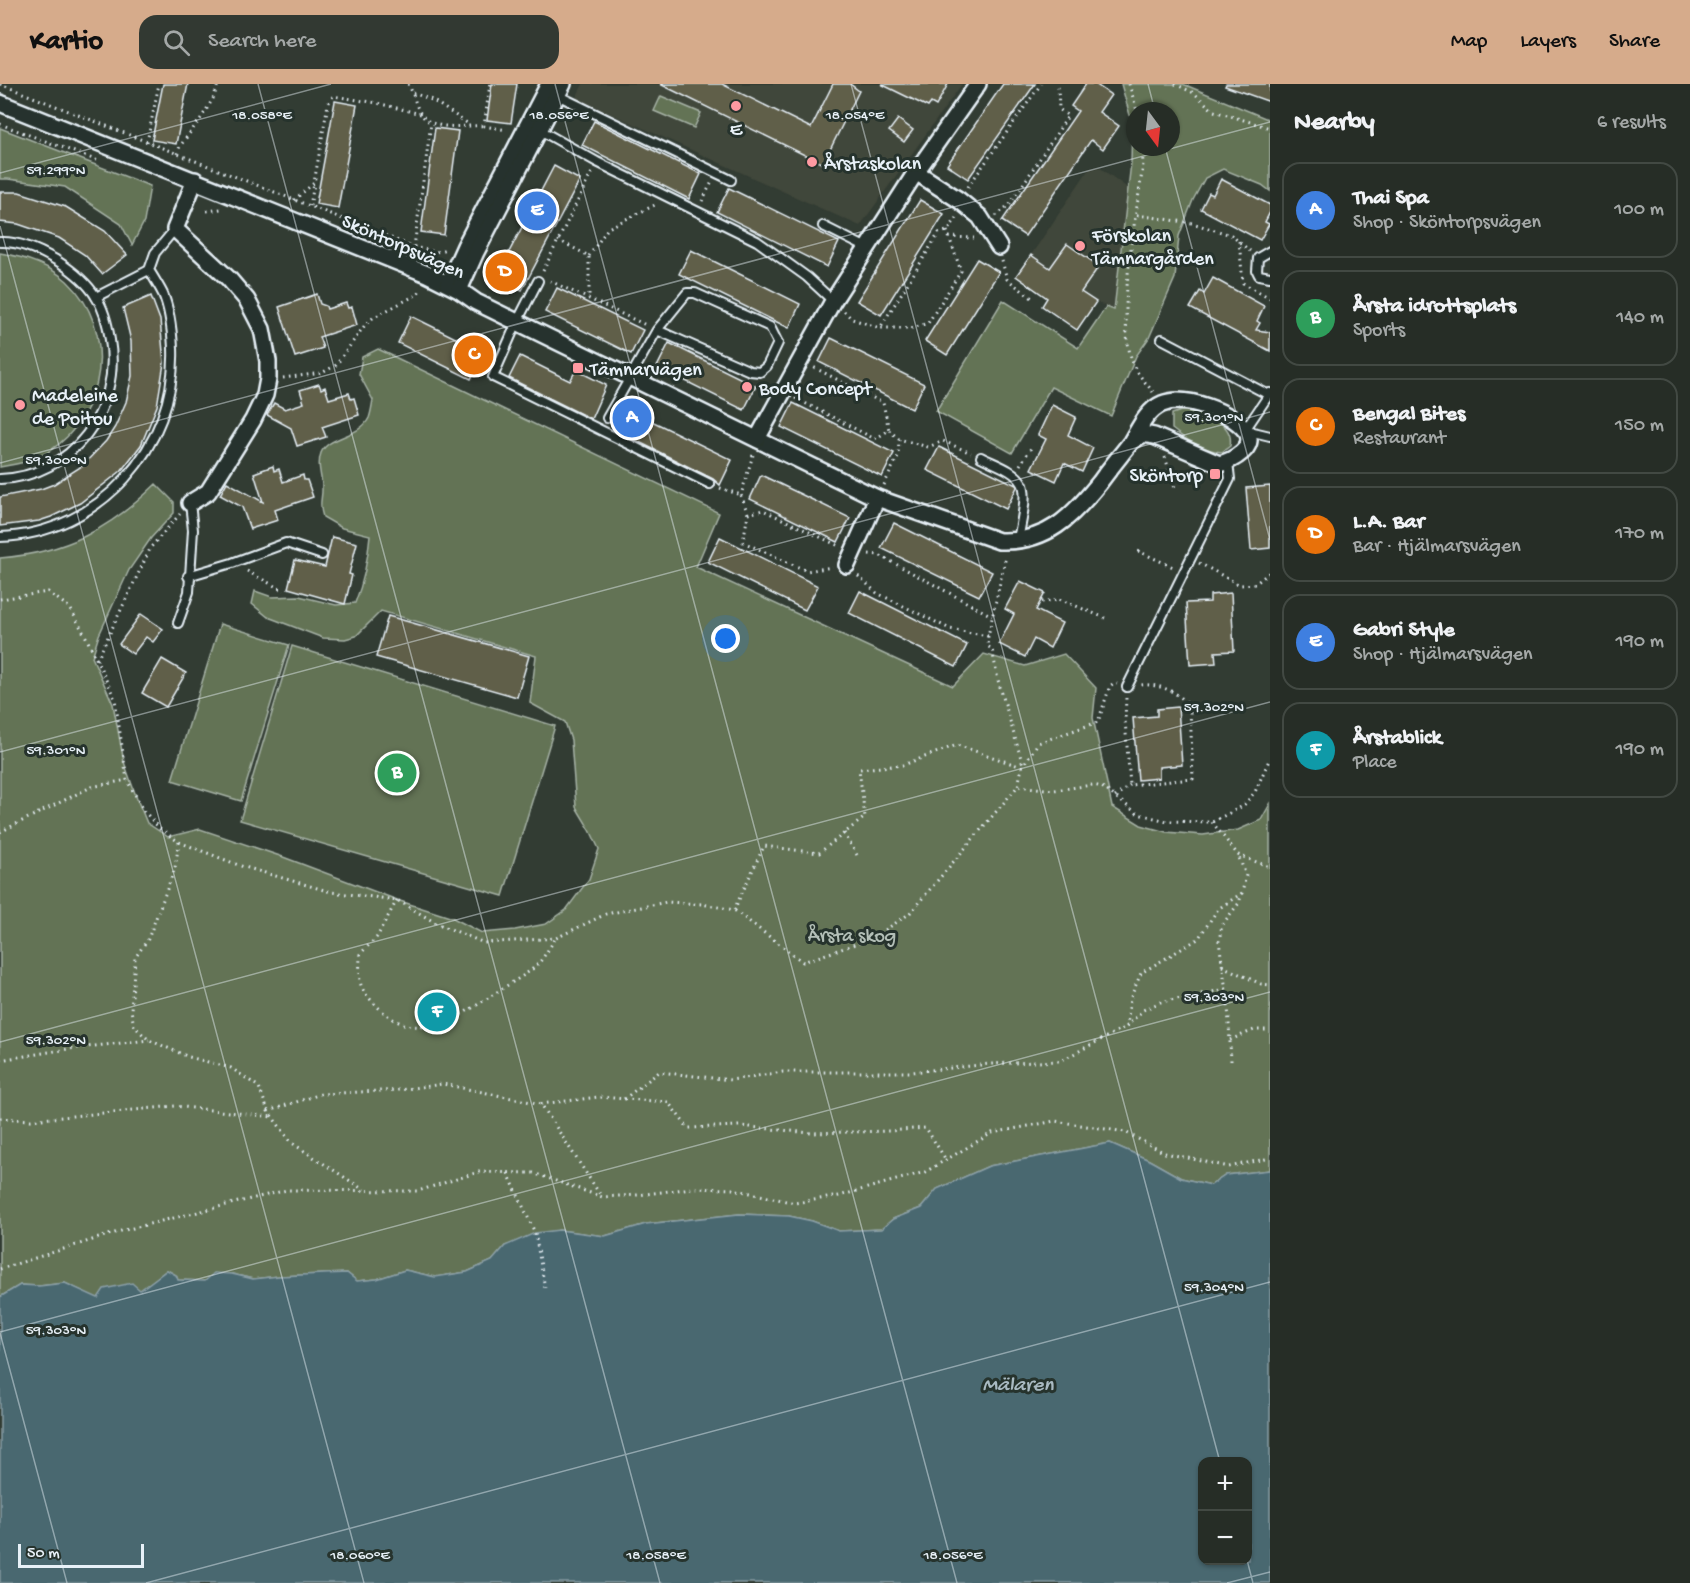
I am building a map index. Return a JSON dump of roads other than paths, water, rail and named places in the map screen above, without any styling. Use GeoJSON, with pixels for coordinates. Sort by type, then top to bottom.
{"type":"FeatureCollection","features":[{"type":"Feature","properties":{"kind":"street"},"geometry":{"type":"LineString","coordinates":[[757,439],[833,301],[916,172],[978,84]]}},
{"type":"Feature","properties":{"kind":"street"},"geometry":{"type":"LineString","coordinates":[[454,287],[476,252],[554,88]]}},
{"type":"Feature","properties":{"kind":"street","name":"Sköntorpsvägen"},"geometry":{"type":"LineString","coordinates":[[0,103],[195,180],[454,287],[476,302],[877,498],[988,538],[1014,542]]}},
{"type":"Feature","properties":{"kind":"street"},"geometry":{"type":"LineString","coordinates":[[916,172],[959,200],[980,217],[999,247]]}},
{"type":"Feature","properties":{"kind":"street"},"geometry":{"type":"LineString","coordinates":[[190,503],[208,492],[234,453],[254,420],[265,395],[268,379],[266,345],[262,328],[247,300],[229,279],[175,230],[195,180]]}},
{"type":"Feature","properties":{"kind":"street"},"geometry":{"type":"LineString","coordinates":[[1014,542],[1037,537],[1072,515],[1131,442],[1146,418],[1161,404],[1185,401],[1201,404],[1227,416],[1245,430],[1248,438],[1246,448],[1236,458],[1219,464],[1154,436],[1143,434],[1131,442]]}},
{"type":"Feature","properties":{"kind":"street"},"geometry":{"type":"LineString","coordinates":[[850,558],[877,498]]}},
{"type":"Feature","properties":{"kind":"lane"},"geometry":{"type":"LineString","coordinates":[[554,88],[731,180]]}},
{"type":"Feature","properties":{"kind":"lane"},"geometry":{"type":"LineString","coordinates":[[534,127],[597,162],[757,241],[807,277],[833,301]]}},
{"type":"Feature","properties":{"kind":"lane"},"geometry":{"type":"LineString","coordinates":[[823,226],[867,248]]}},
{"type":"Feature","properties":{"kind":"lane"},"geometry":{"type":"LineString","coordinates":[[0,537],[17,537],[52,528],[84,513],[113,492],[138,466],[156,435],[168,402],[174,366],[172,330],[163,296],[149,270],[154,253],[175,230]]}},
{"type":"Feature","properties":{"kind":"lane"},"geometry":{"type":"LineString","coordinates":[[0,242],[40,251],[69,268],[96,297],[107,324],[113,357],[109,391],[96,422],[74,449],[46,468],[14,479],[0,479]]}},
{"type":"Feature","properties":{"kind":"lane"},"geometry":{"type":"LineString","coordinates":[[1270,251],[1258,258],[1257,271],[1259,275],[1270,277]]}},
{"type":"Feature","properties":{"kind":"lane"},"geometry":{"type":"LineString","coordinates":[[96,297],[149,270]]}},
{"type":"Feature","properties":{"kind":"lane"},"geometry":{"type":"LineString","coordinates":[[538,281],[493,377],[710,484]]}},
{"type":"Feature","properties":{"kind":"lane"},"geometry":{"type":"LineString","coordinates":[[607,418],[628,377],[657,330],[687,293],[695,293],[770,327],[778,343],[767,366],[760,372],[750,371],[657,330]]}},
{"type":"Feature","properties":{"kind":"lane"},"geometry":{"type":"LineString","coordinates":[[1162,339],[1270,394],[1245,430],[1270,436]]}},
{"type":"Feature","properties":{"kind":"lane"},"geometry":{"type":"LineString","coordinates":[[981,457],[1014,474],[1023,483],[1025,492],[1014,542]]}},
{"type":"Feature","properties":{"kind":"lane"},"geometry":{"type":"LineString","coordinates":[[1127,687],[1189,558],[1230,480],[1227,462]]}},
{"type":"Feature","properties":{"kind":"lane"},"geometry":{"type":"LineString","coordinates":[[178,623],[189,592],[188,576],[193,530],[190,503]]}},
{"type":"Feature","properties":{"kind":"lane"},"geometry":{"type":"LineString","coordinates":[[188,576],[286,543],[322,555]]}},
{"type":"Feature","properties":{"kind":"water","name":"Mälaren"},"geometry":{"type":"Polygon","coordinates":[[[1110,1143],[1149,1160],[1181,1178],[1211,1185],[1226,1175],[1270,1170],[1270,1583],[0,1583],[0,1297],[20,1285],[39,1286],[65,1283],[98,1298],[104,1289],[132,1283],[140,1290],[167,1270],[176,1275],[178,1280],[205,1281],[214,1273],[253,1279],[347,1273],[357,1281],[377,1279],[405,1270],[435,1277],[467,1272],[492,1261],[505,1246],[535,1233],[559,1230],[605,1236],[646,1224],[739,1214],[789,1216],[812,1221],[839,1231],[881,1229],[893,1219],[921,1208],[937,1189],[989,1166],[1110,1143]]]}},
{"type":"Feature","properties":{"kind":"place","name":"E"},"geometry":{"type":"Point","coordinates":[736,106]}},
{"type":"Feature","properties":{"kind":"place","name":"Årstaskolan"},"geometry":{"type":"Point","coordinates":[812,162]}},
{"type":"Feature","properties":{"kind":"place","name":"Gabri Style"},"geometry":{"type":"Point","coordinates":[537,211]}},
{"type":"Feature","properties":{"kind":"place","name":"Förskolan Tämnargården"},"geometry":{"type":"Point","coordinates":[1080,246]}},
{"type":"Feature","properties":{"kind":"place","name":"L.A. Bar"},"geometry":{"type":"Point","coordinates":[505,272]}},
{"type":"Feature","properties":{"kind":"place","name":"Bengal Bites"},"geometry":{"type":"Point","coordinates":[474,355]}},
{"type":"Feature","properties":{"kind":"place","name":"Tämnarvägen"},"geometry":{"type":"Point","coordinates":[578,368]}},
{"type":"Feature","properties":{"kind":"place","name":"Body Concept"},"geometry":{"type":"Point","coordinates":[747,387]}},
{"type":"Feature","properties":{"kind":"place","name":"Madeleine de Poitou"},"geometry":{"type":"Point","coordinates":[20,405]}},
{"type":"Feature","properties":{"kind":"place","name":"Thai Spa"},"geometry":{"type":"Point","coordinates":[632,418]}},
{"type":"Feature","properties":{"kind":"place","name":"Sköntorp"},"geometry":{"type":"Point","coordinates":[1215,474]}},
{"type":"Feature","properties":{"kind":"place","name":"Årsta idrottsplats"},"geometry":{"type":"Point","coordinates":[397,773]}},
{"type":"Feature","properties":{"kind":"place","name":"Årstablick"},"geometry":{"type":"Point","coordinates":[437,1012]}},
{"type":"Feature","properties":{"kind":"park label","name":"Årsta skog"},"geometry":{"type":"Point","coordinates":[852,934]}}]}
